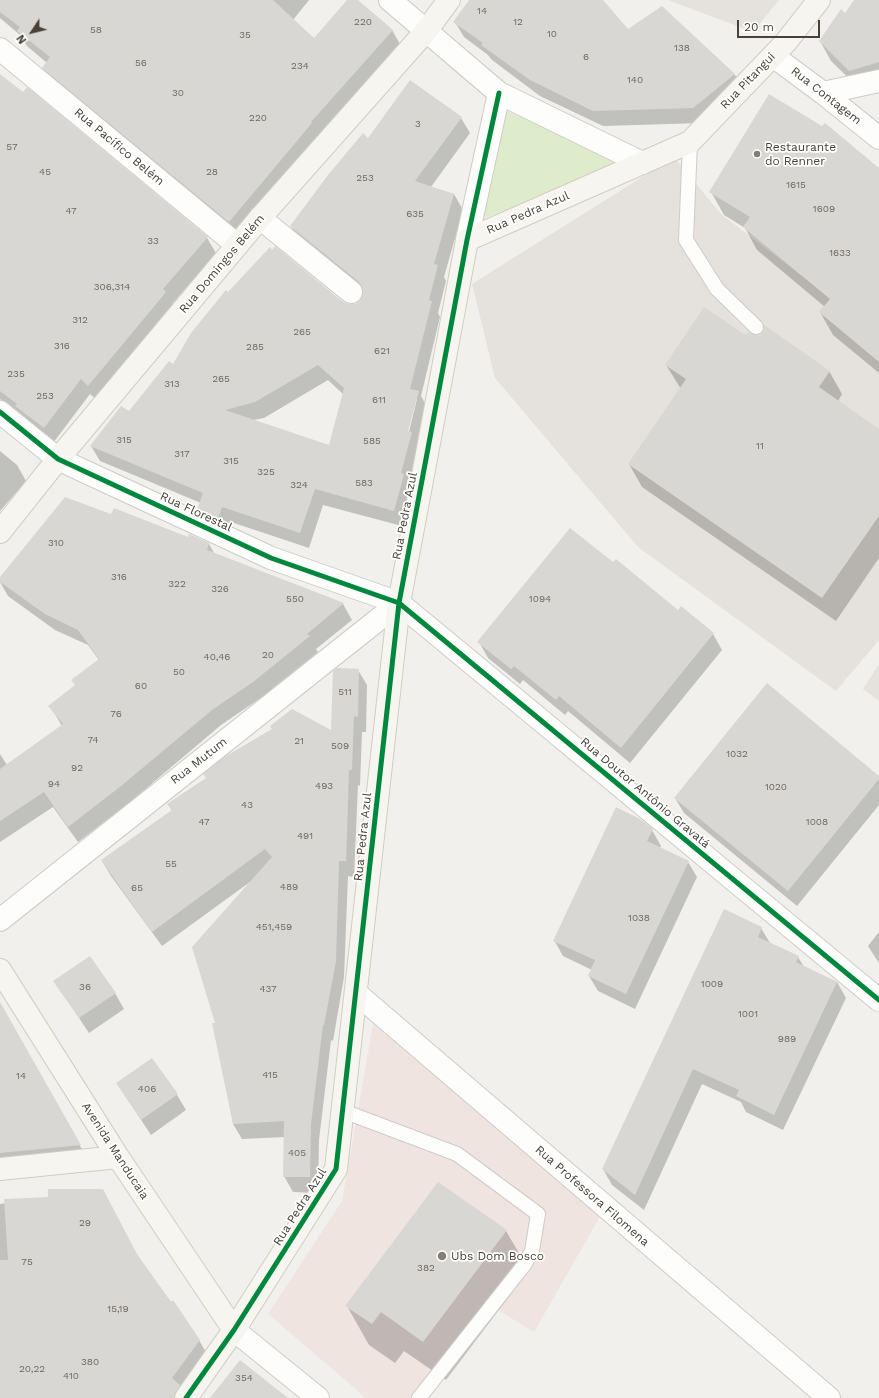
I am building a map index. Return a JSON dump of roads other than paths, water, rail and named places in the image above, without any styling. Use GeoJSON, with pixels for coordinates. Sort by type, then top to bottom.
{"type":"FeatureCollection","features":[{"type":"Feature","properties":{"kind":"street"},"geometry":{"type":"LineString","coordinates":[[390,0],[499,93],[642,163]]}},
{"type":"Feature","properties":{"kind":"street","name":"Rua Domingos Belém"},"geometry":{"type":"LineString","coordinates":[[0,532],[58,459],[237,245],[426,31],[450,0]]}},
{"type":"Feature","properties":{"kind":"street","name":"Rua Pitangui"},"geometry":{"type":"LineString","coordinates":[[690,142],[773,56],[819,0]]}},
{"type":"Feature","properties":{"kind":"street","name":"Rua Pacífico Belém"},"geometry":{"type":"LineString","coordinates":[[0,49],[237,245]]}},
{"type":"Feature","properties":{"kind":"street","name":"Rua Contagem"},"geometry":{"type":"LineString","coordinates":[[773,56],[823,93],[879,138]]}},
{"type":"Feature","properties":{"kind":"street"},"geometry":{"type":"LineString","coordinates":[[823,93],[879,81]]}},
{"type":"Feature","properties":{"kind":"street"},"geometry":{"type":"LineString","coordinates":[[467,240],[499,93]]}},
{"type":"Feature","properties":{"kind":"street","name":"Rua Pedra Azul"},"geometry":{"type":"LineString","coordinates":[[186,1398],[234,1330],[336,1169],[399,603],[467,240],[690,142]]}},
{"type":"Feature","properties":{"kind":"street"},"geometry":{"type":"LineString","coordinates":[[260,218],[351,292]]}},
{"type":"Feature","properties":{"kind":"street","name":"Rua Florestal"},"geometry":{"type":"LineString","coordinates":[[0,412],[58,459],[271,558],[399,603]]}},
{"type":"Feature","properties":{"kind":"street","name":"Rua Mutum"},"geometry":{"type":"LineString","coordinates":[[0,920],[399,603]]}},
{"type":"Feature","properties":{"kind":"street","name":"Rua Doutor Antônio Gravatá"},"geometry":{"type":"LineString","coordinates":[[399,603],[879,1000]]}},
{"type":"Feature","properties":{"kind":"street","name":"Avenida Manducaia"},"geometry":{"type":"LineString","coordinates":[[0,970],[118,1157],[234,1330]]}},
{"type":"Feature","properties":{"kind":"street","name":"Rua Professora Filomena"},"geometry":{"type":"LineString","coordinates":[[356,993],[829,1398]]}},
{"type":"Feature","properties":{"kind":"street"},"geometry":{"type":"LineString","coordinates":[[0,1169],[118,1157]]}},
{"type":"Feature","properties":{"kind":"street"},"geometry":{"type":"LineString","coordinates":[[234,1330],[318,1398]]}},
{"type":"Feature","properties":{"kind":"lane"},"geometry":{"type":"LineString","coordinates":[[690,142],[686,240],[717,289],[756,327]]}},
{"type":"Feature","properties":{"kind":"lane"},"geometry":{"type":"LineString","coordinates":[[343,1111],[458,1154],[538,1214],[532,1251],[524,1265],[419,1398]]}},
{"type":"Feature","properties":{"kind":"place","name":"Restaurante do Renner"},"geometry":{"type":"Point","coordinates":[757,154]}},
{"type":"Feature","properties":{"kind":"place","name":"Ubs Dom Bosco"},"geometry":{"type":"Point","coordinates":[442,1256]}}]}
